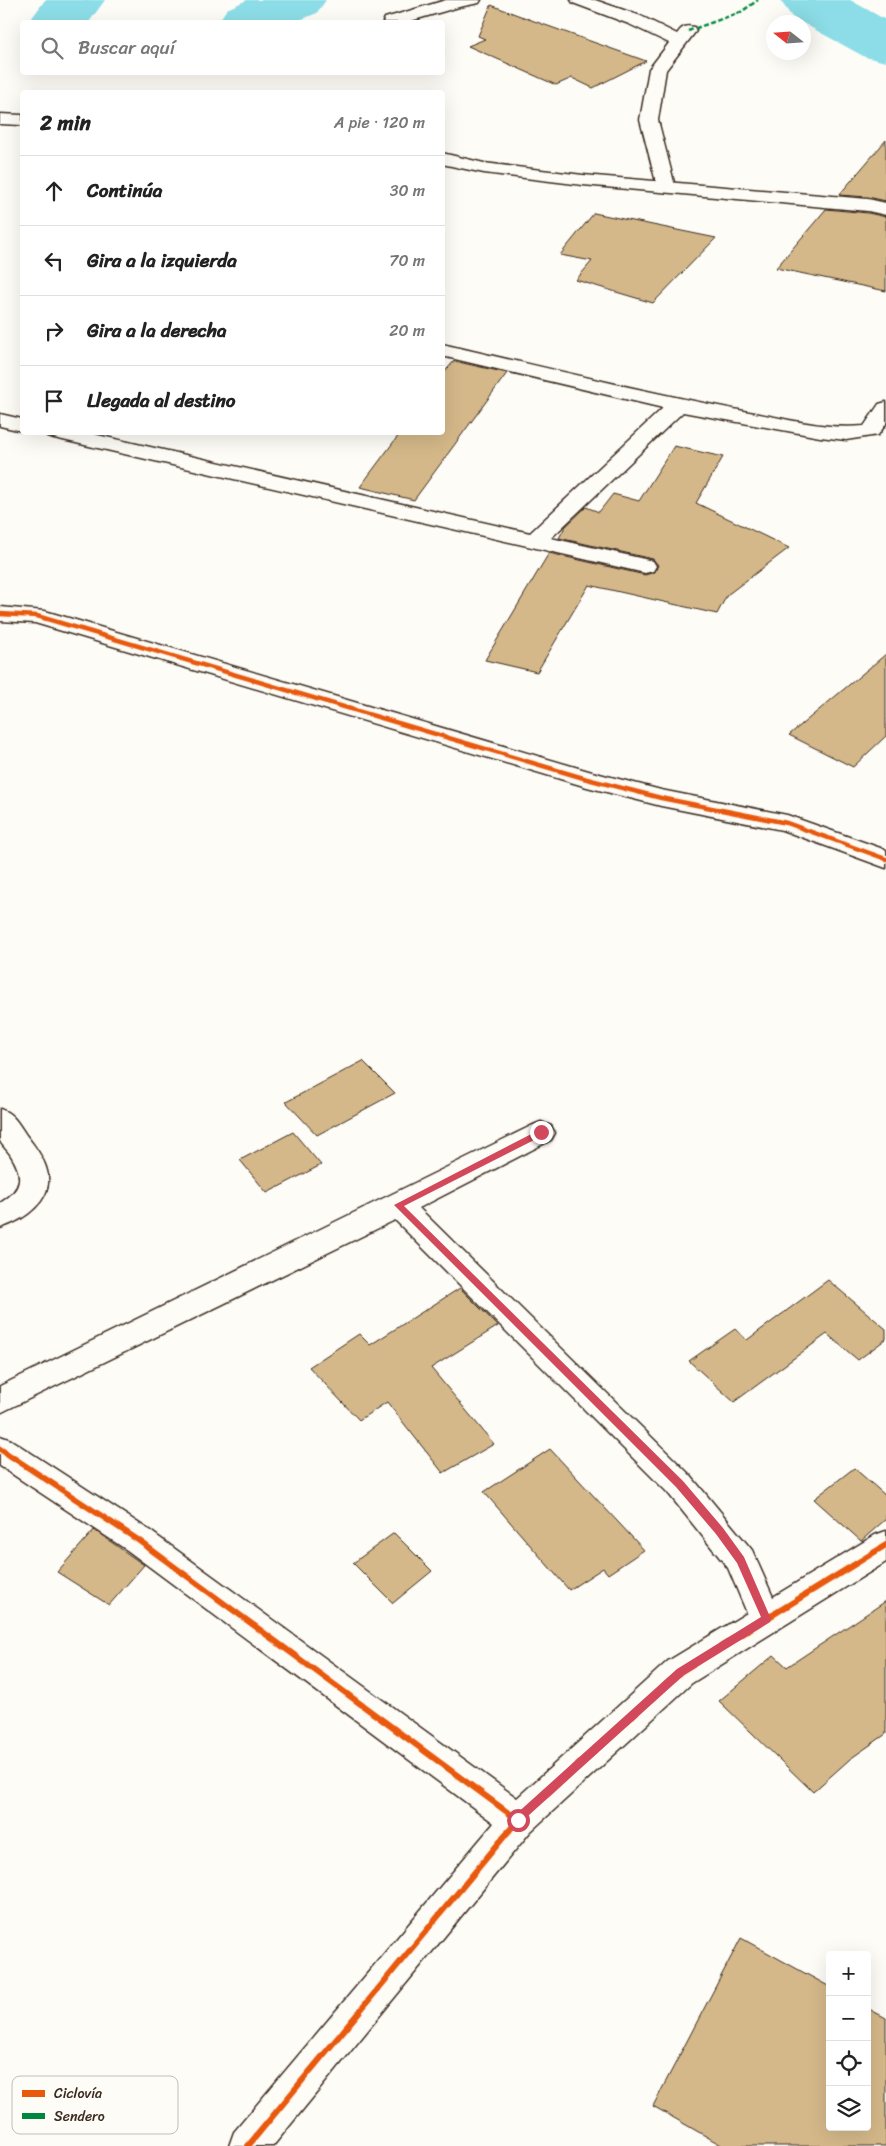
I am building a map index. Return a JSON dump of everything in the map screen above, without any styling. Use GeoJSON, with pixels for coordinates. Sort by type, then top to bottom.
{"type":"FeatureCollection","features":[{"type":"Feature","properties":{"kind":"street"},"geometry":{"type":"LineString","coordinates":[[398,20],[458,2],[473,0]]}},
{"type":"Feature","properties":{"kind":"street"},"geometry":{"type":"LineString","coordinates":[[579,0],[684,36],[658,69],[649,120],[666,186]]}},
{"type":"Feature","properties":{"kind":"street"},"geometry":{"type":"LineString","coordinates":[[0,119],[20,120]]}},
{"type":"Feature","properties":{"kind":"street"},"geometry":{"type":"LineString","coordinates":[[445,159],[484,168],[583,180],[868,205],[886,209]]}},
{"type":"Feature","properties":{"kind":"street"},"geometry":{"type":"LineString","coordinates":[[445,351],[678,405],[846,434],[871,431],[886,408]]}},
{"type":"Feature","properties":{"kind":"street"},"geometry":{"type":"LineString","coordinates":[[534,542],[678,405]]}},
{"type":"Feature","properties":{"kind":"street"},"geometry":{"type":"LineString","coordinates":[[0,420],[20,425]]}},
{"type":"Feature","properties":{"kind":"street"},"geometry":{"type":"LineString","coordinates":[[67,435],[645,566]]}},
{"type":"Feature","properties":{"kind":"street"},"geometry":{"type":"LineString","coordinates":[[0,614],[6,612],[37,616],[587,779],[661,798],[787,824],[886,860]]}},
{"type":"Feature","properties":{"kind":"street"},"geometry":{"type":"LineString","coordinates":[[0,1119],[34,1170],[33,1191],[19,1208],[0,1217]]}},
{"type":"Feature","properties":{"kind":"street"},"geometry":{"type":"LineString","coordinates":[[0,1400],[398,1205],[541,1132]]}},
{"type":"Feature","properties":{"kind":"street"},"geometry":{"type":"LineString","coordinates":[[398,1205],[679,1484],[741,1560],[766,1619]]}},
{"type":"Feature","properties":{"kind":"street"},"geometry":{"type":"LineString","coordinates":[[0,1450],[138,1540],[518,1820]]}},
{"type":"Feature","properties":{"kind":"street"},"geometry":{"type":"LineString","coordinates":[[248,2146],[518,1820],[680,1672],[886,1545]]}},
{"type":"Feature","properties":{"kind":"building"},"geometry":{"type":"Polygon","coordinates":[[[491,5],[646,61],[593,88],[572,78],[556,85],[468,46],[485,39],[478,36],[491,5]]]}},
{"type":"Feature","properties":{"kind":"building"},"geometry":{"type":"Polygon","coordinates":[[[886,140],[886,201],[868,197],[839,195],[886,140]]]}},
{"type":"Feature","properties":{"kind":"building"},"geometry":{"type":"Polygon","coordinates":[[[826,209],[868,213],[886,217],[886,291],[776,268],[826,209]]]}},
{"type":"Feature","properties":{"kind":"building"},"geometry":{"type":"Polygon","coordinates":[[[594,213],[716,238],[653,303],[576,280],[592,261],[560,255],[594,213]]]}},
{"type":"Feature","properties":{"kind":"building"},"geometry":{"type":"Polygon","coordinates":[[[454,361],[507,373],[414,500],[360,487],[399,435],[445,435],[445,372],[454,361]]]}},
{"type":"Feature","properties":{"kind":"building"},"geometry":{"type":"Polygon","coordinates":[[[674,446],[723,457],[696,503],[789,548],[727,595],[717,614],[589,585],[537,672],[485,660],[549,553],[645,575],[655,572],[658,565],[653,559],[559,538],[565,527],[586,507],[599,512],[613,494],[639,501],[674,446]]]}},
{"type":"Feature","properties":{"kind":"building"},"geometry":{"type":"Polygon","coordinates":[[[886,654],[886,736],[853,767],[789,735],[886,654]]]}},
{"type":"Feature","properties":{"kind":"building"},"geometry":{"type":"Polygon","coordinates":[[[363,1061],[395,1093],[317,1135],[286,1102],[363,1061]]]}},
{"type":"Feature","properties":{"kind":"building"},"geometry":{"type":"Polygon","coordinates":[[[293,1132],[321,1165],[267,1193],[240,1160],[293,1132]]]}},
{"type":"Feature","properties":{"kind":"building"},"geometry":{"type":"Polygon","coordinates":[[[828,1280],[886,1329],[886,1339],[858,1360],[827,1334],[734,1402],[689,1361],[735,1329],[747,1340],[828,1280]]]}},
{"type":"Feature","properties":{"kind":"building"},"geometry":{"type":"Polygon","coordinates":[[[460,1288],[498,1326],[431,1368],[494,1444],[443,1473],[387,1402],[359,1420],[309,1367],[359,1334],[370,1345],[460,1288]]]}},
{"type":"Feature","properties":{"kind":"building"},"geometry":{"type":"Polygon","coordinates":[[[550,1449],[644,1550],[608,1574],[603,1568],[569,1590],[484,1492],[550,1449]]]}},
{"type":"Feature","properties":{"kind":"building"},"geometry":{"type":"Polygon","coordinates":[[[854,1468],[886,1496],[886,1519],[861,1541],[814,1499],[854,1468]]]}},
{"type":"Feature","properties":{"kind":"building"},"geometry":{"type":"Polygon","coordinates":[[[94,1530],[144,1565],[109,1605],[57,1572],[94,1530]]]}},
{"type":"Feature","properties":{"kind":"building"},"geometry":{"type":"Polygon","coordinates":[[[394,1533],[432,1571],[393,1603],[353,1563],[394,1533]]]}},
{"type":"Feature","properties":{"kind":"building"},"geometry":{"type":"Polygon","coordinates":[[[886,1601],[886,1734],[850,1759],[813,1792],[719,1701],[774,1655],[787,1667],[886,1601]]]}},
{"type":"Feature","properties":{"kind":"building"},"geometry":{"type":"Polygon","coordinates":[[[741,1938],[826,1985],[826,2131],[871,2131],[871,2010],[886,2018],[886,2146],[723,2146],[653,2106],[741,1938]]]}},
{"type":"Feature","properties":{"kind":"waterway"},"geometry":{"type":"LineString","coordinates":[[60,20],[75,0]]}},
{"type":"Feature","properties":{"kind":"waterway"},"geometry":{"type":"LineString","coordinates":[[252,20],[296,0]]}},
{"type":"Feature","properties":{"kind":"waterway"},"geometry":{"type":"LineString","coordinates":[[810,0],[813,4],[886,44]]}},
{"type":"Feature","properties":{"kind":"marked path"},"geometry":{"type":"LineString","coordinates":[[688,31],[741,12],[758,0]]}},
{"type":"Feature","properties":{"kind":"cycle path"},"geometry":{"type":"LineString","coordinates":[[0,614],[37,616],[587,779],[661,798],[787,823],[886,859]]}},
{"type":"Feature","properties":{"kind":"cycle path"},"geometry":{"type":"LineString","coordinates":[[0,1449],[138,1540],[518,1820]]}},
{"type":"Feature","properties":{"kind":"cycle path"},"geometry":{"type":"LineString","coordinates":[[248,2146],[518,1820],[680,1672],[886,1545]]}},
{"type":"Feature","properties":{"kind":"route"},"geometry":{"type":"LineString","coordinates":[[518,1820],[680,1672],[766,1619],[741,1560],[679,1484],[398,1205],[541,1132]]}}]}
